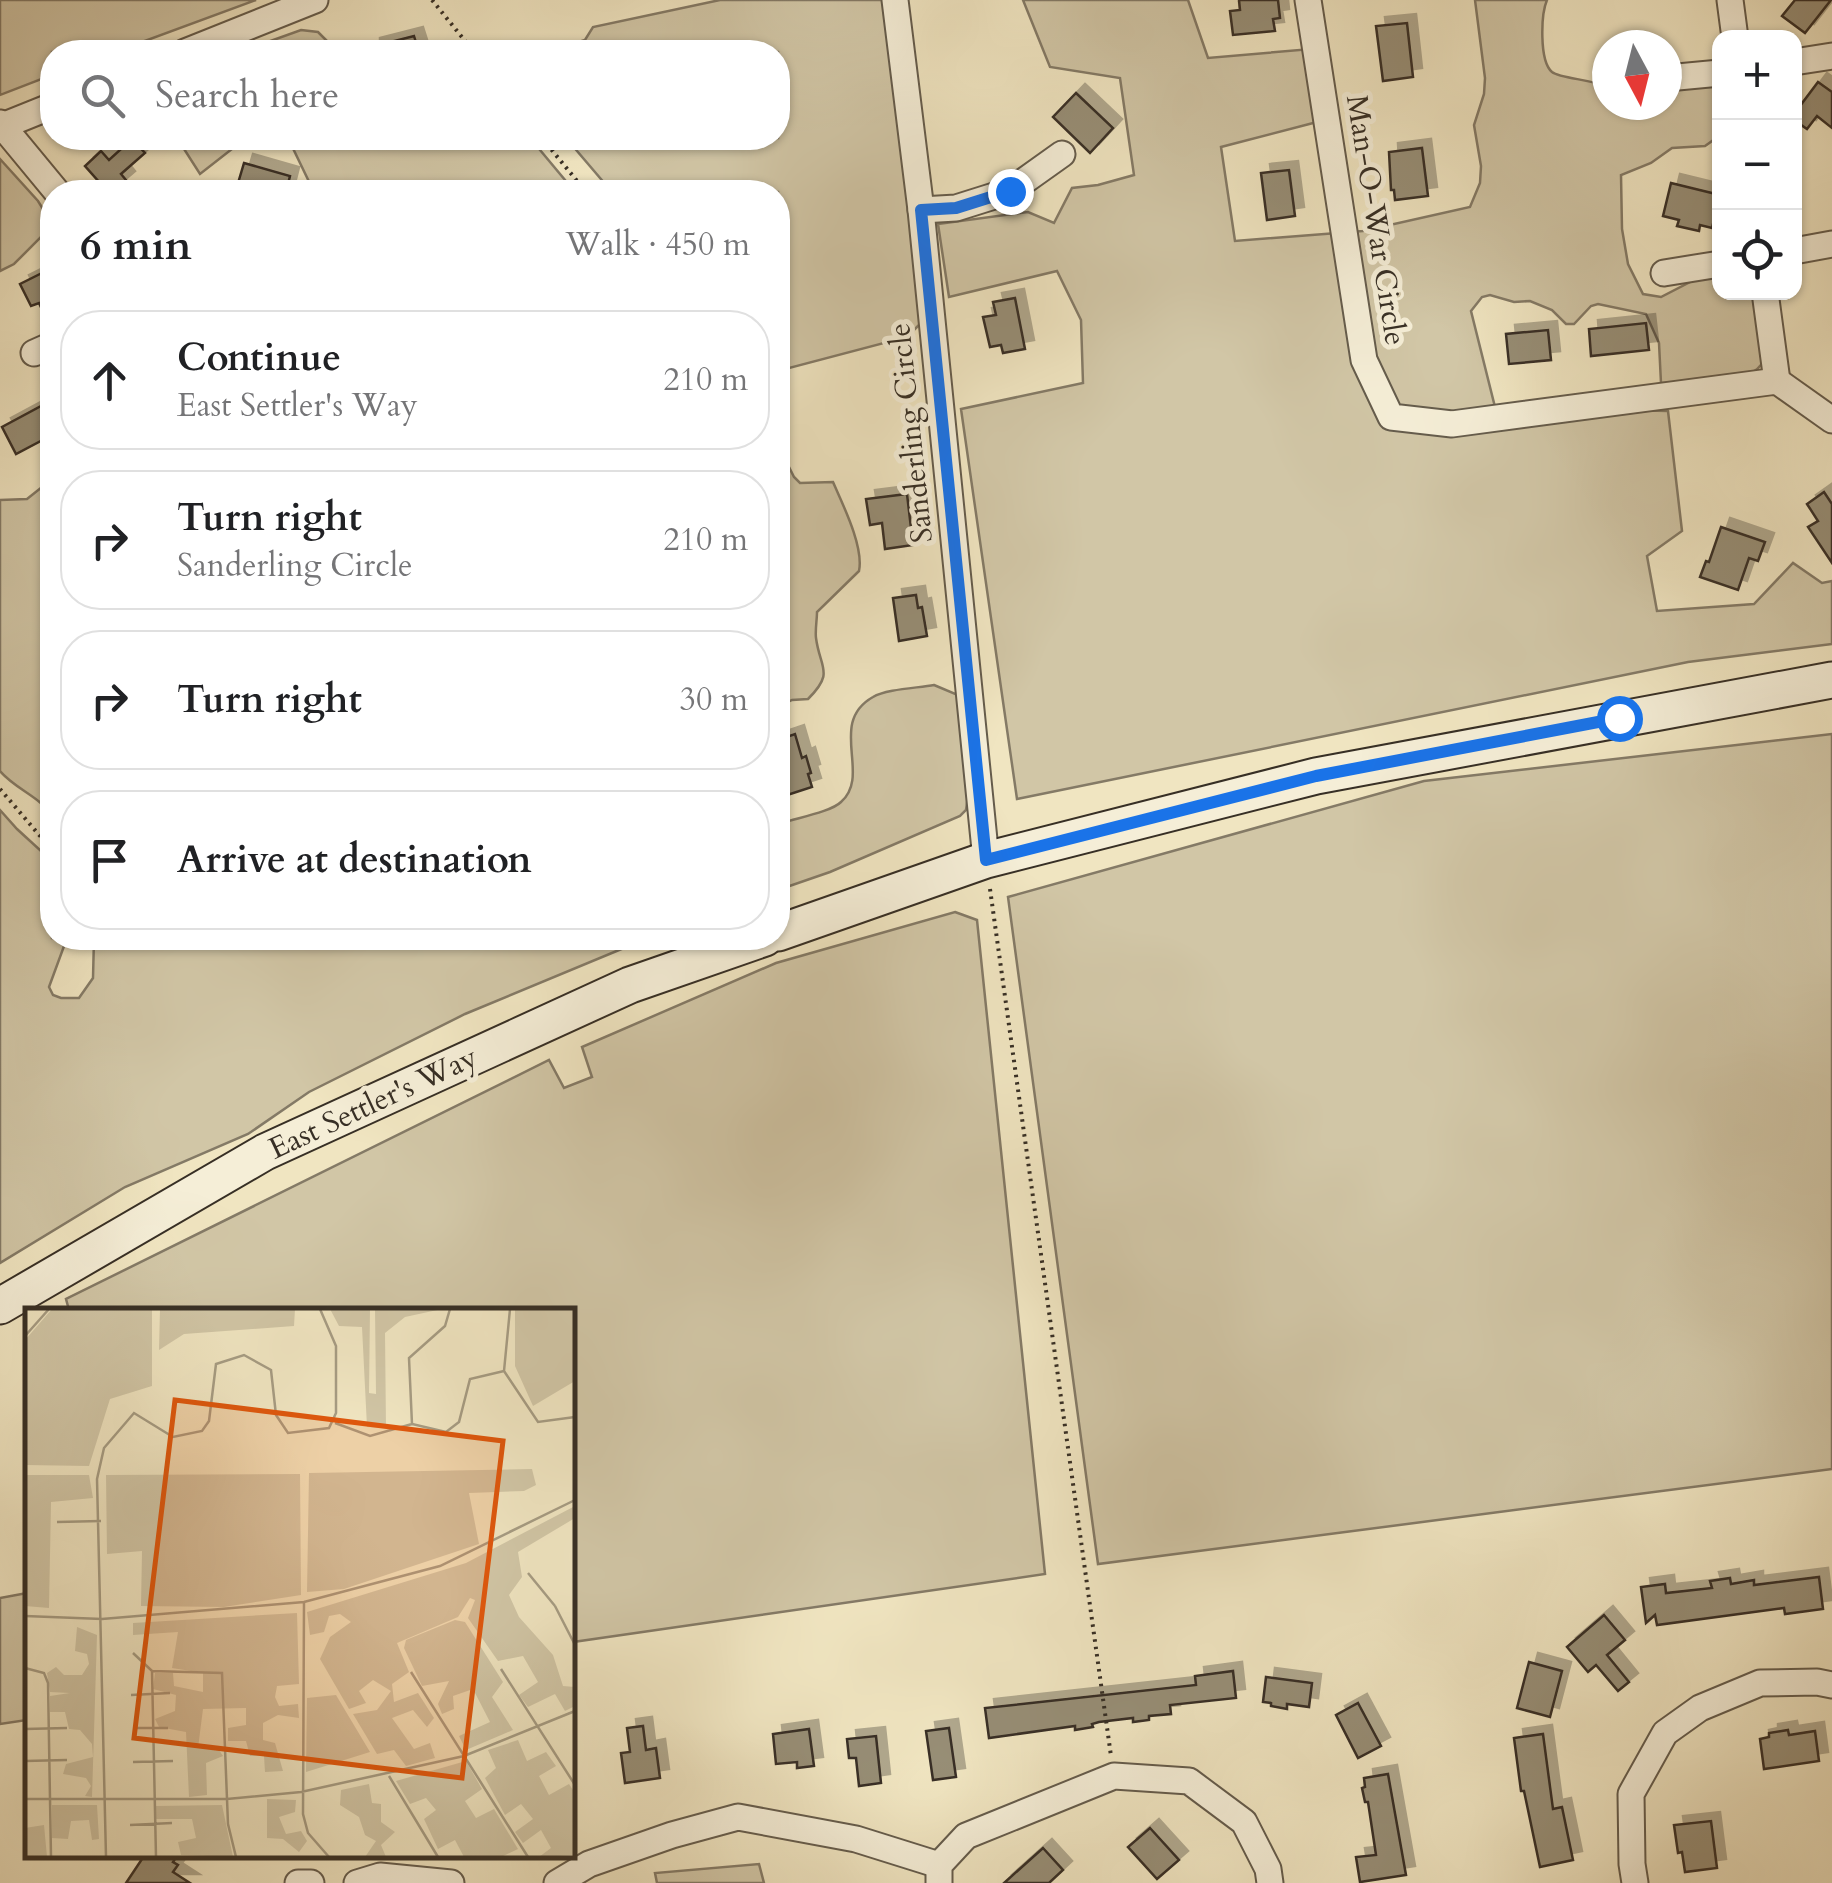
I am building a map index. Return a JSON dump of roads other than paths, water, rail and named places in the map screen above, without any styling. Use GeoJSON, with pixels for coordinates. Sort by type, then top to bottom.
{"type":"FeatureCollection","features":[{"type":"Feature","properties":{"kind":"main road"},"geometry":{"type":"LineString","coordinates":[[790,929],[986,860],[1316,776],[1832,680]]}},
{"type":"Feature","properties":{"kind":"main road","name":"East Settler's Way"},"geometry":{"type":"LineString","coordinates":[[0,1306],[265,1152],[630,985],[731,950]]}},
{"type":"Feature","properties":{"kind":"street"},"geometry":{"type":"LineString","coordinates":[[215,40],[315,0]]}},
{"type":"Feature","properties":{"kind":"street","name":"Sanderling Circle"},"geometry":{"type":"LineString","coordinates":[[895,0],[921,210],[986,860]]}},
{"type":"Feature","properties":{"kind":"street","name":"Man-O-War Circle"},"geometry":{"type":"LineString","coordinates":[[1308,0],[1364,360],[1391,417],[1452,424],[1777,380]]}},
{"type":"Feature","properties":{"kind":"street"},"geometry":{"type":"LineString","coordinates":[[1730,0],[1735,30]]}},
{"type":"Feature","properties":{"kind":"street"},"geometry":{"type":"LineString","coordinates":[[1802,61],[1832,56]]}},
{"type":"Feature","properties":{"kind":"street"},"geometry":{"type":"LineString","coordinates":[[1682,77],[1712,74]]}},
{"type":"Feature","properties":{"kind":"street"},"geometry":{"type":"LineString","coordinates":[[40,110],[1,125],[47,180]]}},
{"type":"Feature","properties":{"kind":"street"},"geometry":{"type":"LineString","coordinates":[[921,210],[956,208],[1010,191],[1062,154]]}},
{"type":"Feature","properties":{"kind":"street"},"geometry":{"type":"LineString","coordinates":[[1802,250],[1832,244]]}},
{"type":"Feature","properties":{"kind":"street"},"geometry":{"type":"LineString","coordinates":[[1664,273],[1712,265]]}},
{"type":"Feature","properties":{"kind":"street"},"geometry":{"type":"LineString","coordinates":[[1766,300],[1777,380],[1832,420]]}},
{"type":"Feature","properties":{"kind":"street"},"geometry":{"type":"LineString","coordinates":[[1635,1883],[1631,1794],[1665,1733],[1700,1708],[1760,1683],[1832,1685]]}},
{"type":"Feature","properties":{"kind":"street"},"geometry":{"type":"LineString","coordinates":[[557,1883],[589,1864],[738,1817],[856,1838],[939,1874],[966,1836],[1114,1776],[1188,1782],[1244,1822],[1268,1869],[1270,1883]]}},
{"type":"Feature","properties":{"kind":"street"},"geometry":{"type":"LineString","coordinates":[[357,1883],[380,1876],[451,1883]]}},
{"type":"Feature","properties":{"kind":"street"},"geometry":{"type":"LineString","coordinates":[[298,1883],[312,1883]]}}]}
